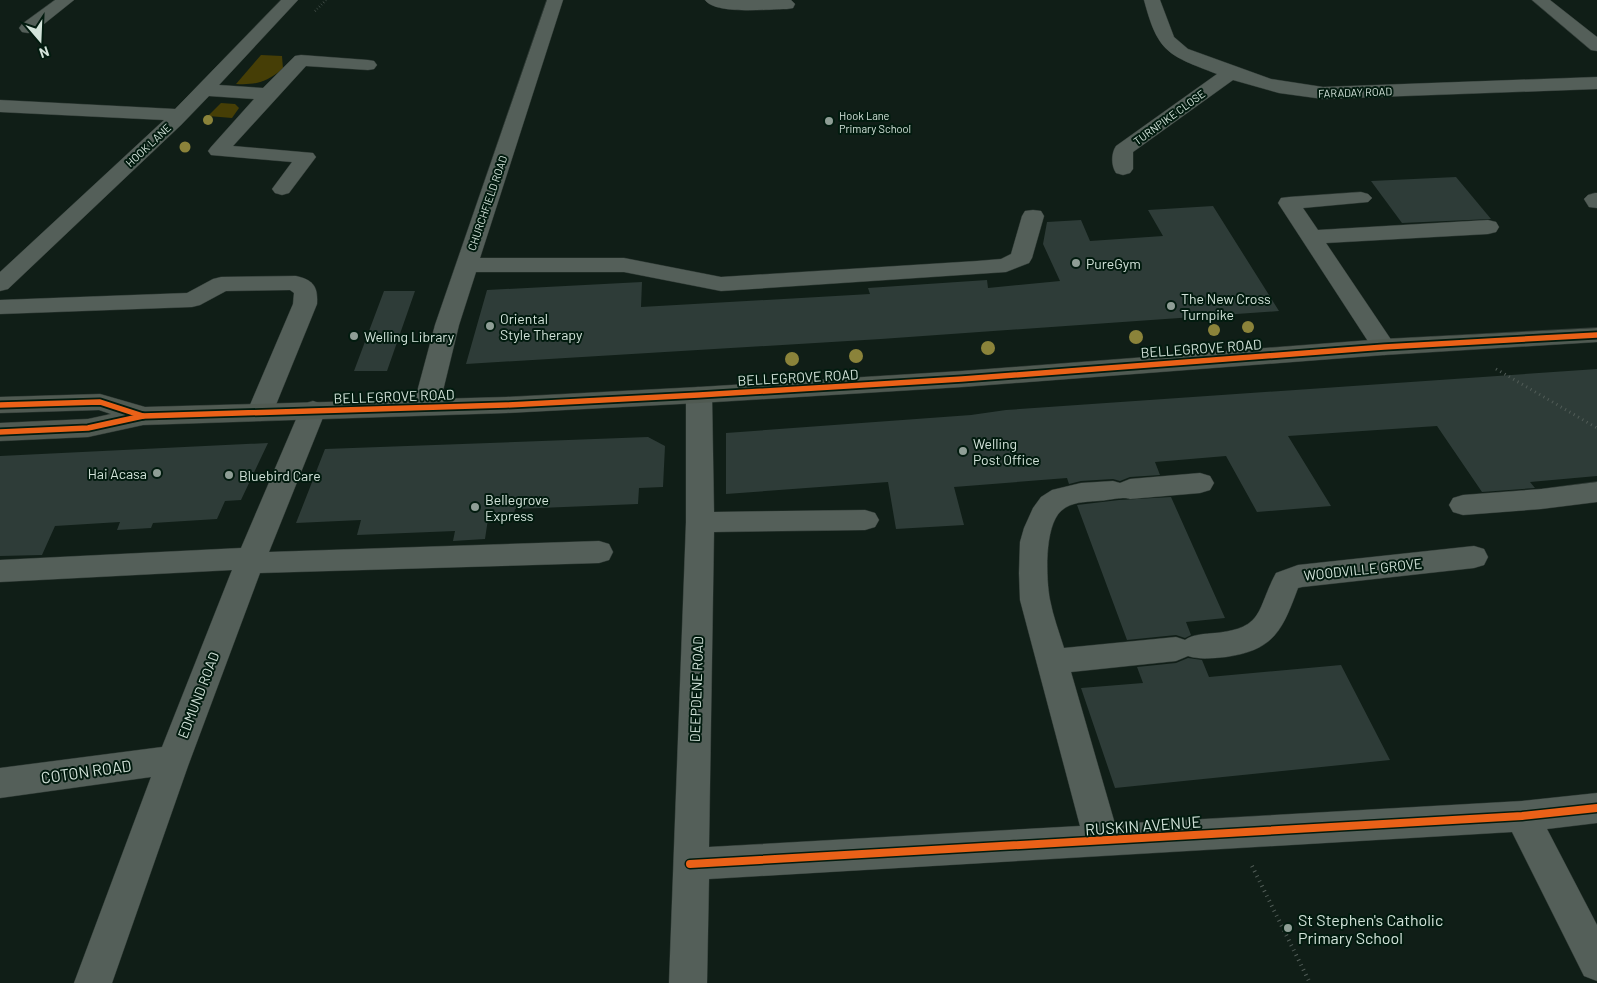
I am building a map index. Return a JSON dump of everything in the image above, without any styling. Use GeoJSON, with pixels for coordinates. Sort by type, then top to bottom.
{"type":"FeatureCollection","features":[{"type":"Feature","properties":{"kind":"main road","name":"BELLEGROVE ROAD"},"geometry":{"type":"LineString","coordinates":[[0,432],[88,428],[143,416],[426,407],[699,395],[962,379],[1384,347],[1597,335]]}},
{"type":"Feature","properties":{"kind":"main road"},"geometry":{"type":"LineString","coordinates":[[0,405],[100,402],[143,416]]}},
{"type":"Feature","properties":{"kind":"street"},"geometry":{"type":"LineString","coordinates":[[28,28],[66,0]]}},
{"type":"Feature","properties":{"kind":"street","name":"HOOK LANE"},"geometry":{"type":"LineString","coordinates":[[0,284],[180,115],[290,0]]}},
{"type":"Feature","properties":{"kind":"street","name":"CHURCHFIELD ROAD"},"geometry":{"type":"LineString","coordinates":[[426,407],[447,325],[555,0]]}},
{"type":"Feature","properties":{"kind":"street"},"geometry":{"type":"LineString","coordinates":[[713,0],[724,4],[787,4]]}},
{"type":"Feature","properties":{"kind":"street","name":"FARADAY ROAD"},"geometry":{"type":"LineString","coordinates":[[1152,0],[1163,34],[1175,49],[1189,57],[1230,73],[1276,87],[1301,92],[1323,93],[1597,83]]}},
{"type":"Feature","properties":{"kind":"street"},"geometry":{"type":"LineString","coordinates":[[1540,0],[1597,46]]}},
{"type":"Feature","properties":{"kind":"street"},"geometry":{"type":"LineString","coordinates":[[282,189],[306,157],[218,151],[301,60],[368,65]]}},
{"type":"Feature","properties":{"kind":"street","name":"TURNPIKE CLOSE"},"geometry":{"type":"LineString","coordinates":[[1123,169],[1123,150],[1230,73]]}},
{"type":"Feature","properties":{"kind":"street"},"geometry":{"type":"LineString","coordinates":[[204,90],[268,94]]}},
{"type":"Feature","properties":{"kind":"street"},"geometry":{"type":"LineString","coordinates":[[0,106],[180,115]]}},
{"type":"Feature","properties":{"kind":"street"},"geometry":{"type":"LineString","coordinates":[[1361,198],[1289,203],[1384,347]]}},
{"type":"Feature","properties":{"kind":"street"},"geometry":{"type":"LineString","coordinates":[[467,265],[624,265],[649,269],[693,281],[722,284],[977,268],[1006,265],[1021,258],[1033,216]]}},
{"type":"Feature","properties":{"kind":"street"},"geometry":{"type":"LineString","coordinates":[[1312,237],[1488,227]]}},
{"type":"Feature","properties":{"kind":"street"},"geometry":{"type":"LineString","coordinates":[[0,306],[192,300],[221,284],[296,283],[306,291],[305,304],[260,412]]}},
{"type":"Feature","properties":{"kind":"street","name":"DEEPDENE ROAD"},"geometry":{"type":"LineString","coordinates":[[688,983],[700,522],[699,395]]}},
{"type":"Feature","properties":{"kind":"street","name":"EDMUND ROAD"},"geometry":{"type":"LineString","coordinates":[[94,983],[173,760],[249,561],[313,410]]}},
{"type":"Feature","properties":{"kind":"street"},"geometry":{"type":"LineString","coordinates":[[1102,841],[1035,600],[1032,561],[1041,519],[1049,505],[1071,494],[1200,483]]}},
{"type":"Feature","properties":{"kind":"street"},"geometry":{"type":"LineString","coordinates":[[1463,505],[1541,499],[1597,492]]}},
{"type":"Feature","properties":{"kind":"street"},"geometry":{"type":"LineString","coordinates":[[700,522],[865,520]]}},
{"type":"Feature","properties":{"kind":"street"},"geometry":{"type":"LineString","coordinates":[[0,571],[249,561],[599,552]]}},
{"type":"Feature","properties":{"kind":"street","name":"WOODVILLE GROVE"},"geometry":{"type":"LineString","coordinates":[[1052,662],[1231,644],[1257,635],[1273,615],[1286,581],[1298,576],[1474,557]]}},
{"type":"Feature","properties":{"kind":"street","name":"COTON ROAD"},"geometry":{"type":"LineString","coordinates":[[0,783],[173,760]]}},
{"type":"Feature","properties":{"kind":"street","name":"RUSKIN AVENUE"},"geometry":{"type":"LineString","coordinates":[[690,864],[1522,816],[1597,808]]}},
{"type":"Feature","properties":{"kind":"street"},"geometry":{"type":"LineString","coordinates":[[1522,816],[1597,963]]}},
{"type":"Feature","properties":{"kind":"path"},"geometry":{"type":"LineString","coordinates":[[1493,368],[1597,428]]}},
{"type":"Feature","properties":{"kind":"path"},"geometry":{"type":"LineString","coordinates":[[1240,832],[1253,871],[1310,983]]}},
{"type":"Feature","properties":{"kind":"shaded area"},"geometry":{"type":"Polygon","coordinates":[[[261,55],[282,56],[283,69],[261,82],[236,84],[261,55]]]}},
{"type":"Feature","properties":{"kind":"shaded area"},"geometry":{"type":"Polygon","coordinates":[[[221,103],[235,104],[239,108],[232,118],[208,116],[221,103]]]}},
{"type":"Feature","properties":{"kind":"building"},"geometry":{"type":"Polygon","coordinates":[[[1456,177],[1491,219],[1402,223],[1371,181],[1456,177]]]}},
{"type":"Feature","properties":{"kind":"building"},"geometry":{"type":"Polygon","coordinates":[[[1213,206],[1279,311],[881,339],[466,364],[487,290],[642,282],[641,307],[870,294],[868,288],[987,280],[988,288],[1060,281],[1043,244],[1047,222],[1081,220],[1090,241],[1163,236],[1148,210],[1213,206]]]}},
{"type":"Feature","properties":{"kind":"building"},"geometry":{"type":"Polygon","coordinates":[[[384,291],[415,291],[387,371],[354,371],[384,291]]]}},
{"type":"Feature","properties":{"kind":"building"},"geometry":{"type":"Polygon","coordinates":[[[1597,369],[1597,476],[1530,482],[1535,488],[1482,492],[1437,426],[1288,436],[1331,506],[1257,512],[1226,456],[1155,462],[1160,475],[1130,477],[1120,481],[1113,479],[1081,481],[1069,484],[1067,478],[954,487],[964,525],[896,529],[888,482],[726,494],[726,433],[971,415],[1006,410],[1597,369]]]}},
{"type":"Feature","properties":{"kind":"building"},"geometry":{"type":"Polygon","coordinates":[[[648,437],[665,446],[663,487],[639,488],[638,504],[515,509],[513,518],[488,519],[485,539],[453,541],[455,531],[357,535],[361,520],[296,523],[325,449],[648,437]]]}},
{"type":"Feature","properties":{"kind":"building"},"geometry":{"type":"Polygon","coordinates":[[[268,443],[241,500],[225,501],[217,519],[153,523],[151,528],[117,530],[120,522],[55,526],[42,555],[0,556],[0,456],[268,443]]]}},
{"type":"Feature","properties":{"kind":"building"},"geometry":{"type":"Polygon","coordinates":[[[1171,497],[1225,618],[1186,622],[1191,635],[1185,638],[1176,635],[1127,640],[1077,505],[1171,497]]]}},
{"type":"Feature","properties":{"kind":"building"},"geometry":{"type":"Polygon","coordinates":[[[1188,658],[1202,660],[1209,677],[1341,665],[1390,760],[1115,788],[1081,688],[1143,683],[1137,667],[1176,663],[1188,658]]]}},
{"type":"Feature","properties":{"kind":"cycle path"},"geometry":{"type":"LineString","coordinates":[[0,432],[88,428],[143,416],[506,405],[699,395],[962,379],[1384,347],[1597,335]]}},
{"type":"Feature","properties":{"kind":"cycle path"},"geometry":{"type":"LineString","coordinates":[[0,405],[100,402],[143,416]]}},
{"type":"Feature","properties":{"kind":"cycle path"},"geometry":{"type":"LineString","coordinates":[[690,864],[1522,816],[1597,808]]}},
{"type":"Feature","properties":{"kind":"place","name":"Hook Lane Primary School"},"geometry":{"type":"Point","coordinates":[829,121]}},
{"type":"Feature","properties":{"kind":"place","name":"PureGym"},"geometry":{"type":"Point","coordinates":[1076,263]}},
{"type":"Feature","properties":{"kind":"place","name":"The New Cross Turnpike"},"geometry":{"type":"Point","coordinates":[1171,306]}},
{"type":"Feature","properties":{"kind":"place","name":"Oriental Style Therapy"},"geometry":{"type":"Point","coordinates":[490,326]}},
{"type":"Feature","properties":{"kind":"place","name":"Welling Library"},"geometry":{"type":"Point","coordinates":[354,336]}},
{"type":"Feature","properties":{"kind":"place","name":"Welling Post Office"},"geometry":{"type":"Point","coordinates":[963,451]}},
{"type":"Feature","properties":{"kind":"place","name":"Hai Acasa"},"geometry":{"type":"Point","coordinates":[157,473]}},
{"type":"Feature","properties":{"kind":"place","name":"Bluebird Care"},"geometry":{"type":"Point","coordinates":[229,475]}},
{"type":"Feature","properties":{"kind":"place","name":"Bellegrove Express"},"geometry":{"type":"Point","coordinates":[475,507]}},
{"type":"Feature","properties":{"kind":"place","name":"St Stephen's Catholic Primary School"},"geometry":{"type":"Point","coordinates":[1288,928]}}]}
